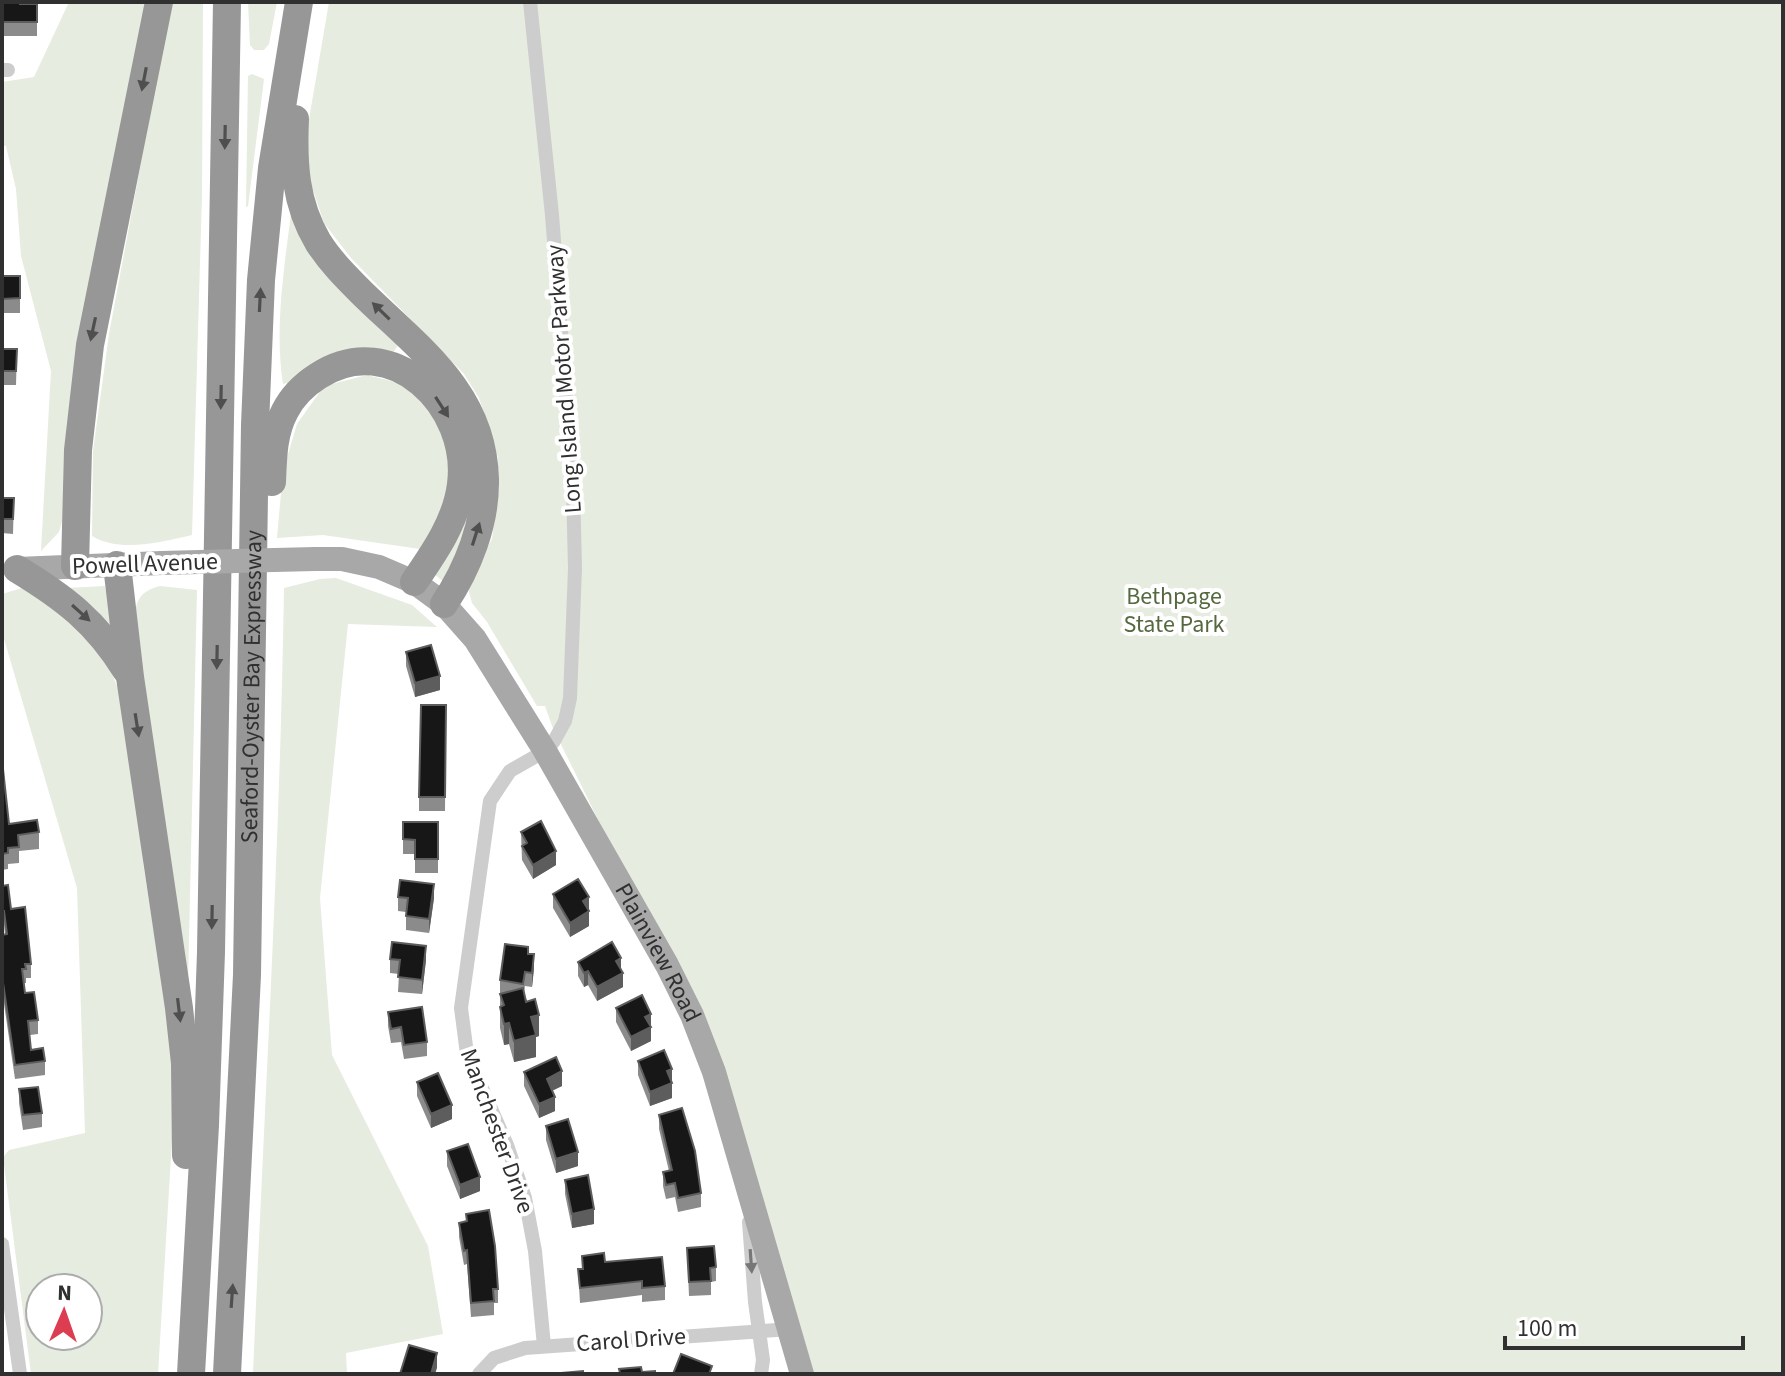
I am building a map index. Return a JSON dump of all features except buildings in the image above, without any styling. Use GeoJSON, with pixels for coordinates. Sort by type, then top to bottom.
{"type":"FeatureCollection","features":[{"type":"Feature","properties":{"kind":"highway"},"geometry":{"type":"LineString","coordinates":[[75,566],[78,450],[90,345],[159,2]]}},
{"type":"Feature","properties":{"kind":"highway","name":"Seaford-Oyster Bay Expressway"},"geometry":{"type":"LineString","coordinates":[[191,1374],[209,1040],[214,865],[227,2]]}},
{"type":"Feature","properties":{"kind":"highway"},"geometry":{"type":"LineString","coordinates":[[299,2],[293,153],[297,191],[303,210],[320,244],[345,276],[451,381],[469,409],[479,439],[484,472],[482,515],[461,576],[444,604]]}},
{"type":"Feature","properties":{"kind":"highway","name":"Seaford-Oyster Bay Expressway"},"geometry":{"type":"LineString","coordinates":[[227,1374],[247,975],[255,425],[261,280],[272,168],[299,2]]}},
{"type":"Feature","properties":{"kind":"highway"},"geometry":{"type":"LineString","coordinates":[[253,602],[280,420],[294,397],[315,378],[353,363],[366,362],[396,368],[420,381],[441,402],[455,433],[462,467],[459,497],[441,540],[414,582]]}},
{"type":"Feature","properties":{"kind":"highway"},"geometry":{"type":"LineString","coordinates":[[117,565],[130,677],[179,1008],[197,1273]]}},
{"type":"Feature","properties":{"kind":"highway"},"geometry":{"type":"LineString","coordinates":[[17,569],[82,613],[105,638],[130,677]]}},
{"type":"Feature","properties":{"kind":"main road","name":"Powell Avenue"},"geometry":{"type":"LineString","coordinates":[[17,569],[315,559],[362,562],[414,582]]}},
{"type":"Feature","properties":{"kind":"main road","name":"Plainview Road"},"geometry":{"type":"LineString","coordinates":[[414,582],[444,604],[475,639],[545,751],[667,965],[692,1015],[714,1072],[802,1374]]}},
{"type":"Feature","properties":{"kind":"street","name":"Long Island Motor Parkway"},"geometry":{"type":"LineString","coordinates":[[530,2],[552,219],[573,485],[575,568],[570,698],[561,731],[545,751]]}},
{"type":"Feature","properties":{"kind":"street","name":"Manchester Drive"},"geometry":{"type":"LineString","coordinates":[[544,1346],[535,1251],[525,1198],[507,1145],[467,1054],[461,1008],[490,801],[510,771],[545,751]]}},
{"type":"Feature","properties":{"kind":"street"},"geometry":{"type":"LineString","coordinates":[[748,1190],[750,1257],[763,1360],[761,1374]]}},
{"type":"Feature","properties":{"kind":"street"},"geometry":{"type":"LineString","coordinates":[[2,1244],[20,1374]]}},
{"type":"Feature","properties":{"kind":"street","name":"Carol Drive"},"geometry":{"type":"LineString","coordinates":[[479,1374],[494,1358],[508,1352],[544,1346],[791,1329]]}},
{"type":"Feature","properties":{"kind":"green space"},"geometry":{"type":"Polygon","coordinates":[[[69,2],[145,2],[66,507],[59,532],[41,551],[51,371],[21,256],[16,189],[6,146],[2,145],[2,82],[34,77],[69,2]]]}},
{"type":"Feature","properties":{"kind":"green space"},"geometry":{"type":"Polygon","coordinates":[[[171,2],[203,2],[202,195],[192,535],[141,544],[115,544],[92,536],[93,451],[109,334],[171,2]]]}},
{"type":"Feature","properties":{"kind":"green space"},"geometry":{"type":"Polygon","coordinates":[[[248,2],[277,2],[269,44],[264,50],[254,50],[250,45],[248,2]]]}},
{"type":"Feature","properties":{"kind":"green space","name":"Bethpage State Park"},"geometry":{"type":"Polygon","coordinates":[[[329,2],[1783,2],[1783,1374],[802,1374],[708,1043],[552,726],[545,706],[537,706],[487,622],[472,603],[469,580],[492,539],[499,489],[498,457],[479,398],[464,374],[351,258],[324,223],[308,175],[306,137],[329,2]]]}},
{"type":"Feature","properties":{"kind":"green space"},"geometry":{"type":"Polygon","coordinates":[[[252,74],[264,79],[246,207],[248,76],[252,74]]]}},
{"type":"Feature","properties":{"kind":"green space"},"geometry":{"type":"Polygon","coordinates":[[[292,206],[399,343],[392,355],[283,384],[280,318],[292,206]]]}},
{"type":"Feature","properties":{"kind":"green space"},"geometry":{"type":"Polygon","coordinates":[[[367,375],[411,386],[440,416],[451,472],[442,512],[420,549],[323,535],[277,538],[283,471],[297,424],[324,386],[367,375]]]}},
{"type":"Feature","properties":{"kind":"green space"},"geometry":{"type":"Polygon","coordinates":[[[465,514],[475,516],[444,582],[434,574],[465,514]]]}},
{"type":"Feature","properties":{"kind":"green space"},"geometry":{"type":"Polygon","coordinates":[[[336,578],[412,605],[437,627],[348,624],[320,898],[332,1055],[428,1246],[443,1334],[346,1353],[347,1374],[253,1374],[275,883],[284,588],[336,578]]]}},
{"type":"Feature","properties":{"kind":"green space"},"geometry":{"type":"Polygon","coordinates":[[[105,586],[106,592],[113,593],[119,643],[67,588],[105,586]]]}},
{"type":"Feature","properties":{"kind":"green space"},"geometry":{"type":"Polygon","coordinates":[[[160,586],[197,590],[188,984],[137,647],[138,601],[149,590],[160,586]]]}},
{"type":"Feature","properties":{"kind":"green space"},"geometry":{"type":"Polygon","coordinates":[[[22,588],[81,621],[109,667],[124,702],[144,869],[176,1073],[158,1374],[31,1374],[28,1352],[104,1352],[104,1272],[24,1272],[24,1320],[3,1157],[9,1150],[85,1133],[77,888],[2,632],[2,594],[22,588]]]}}]}
